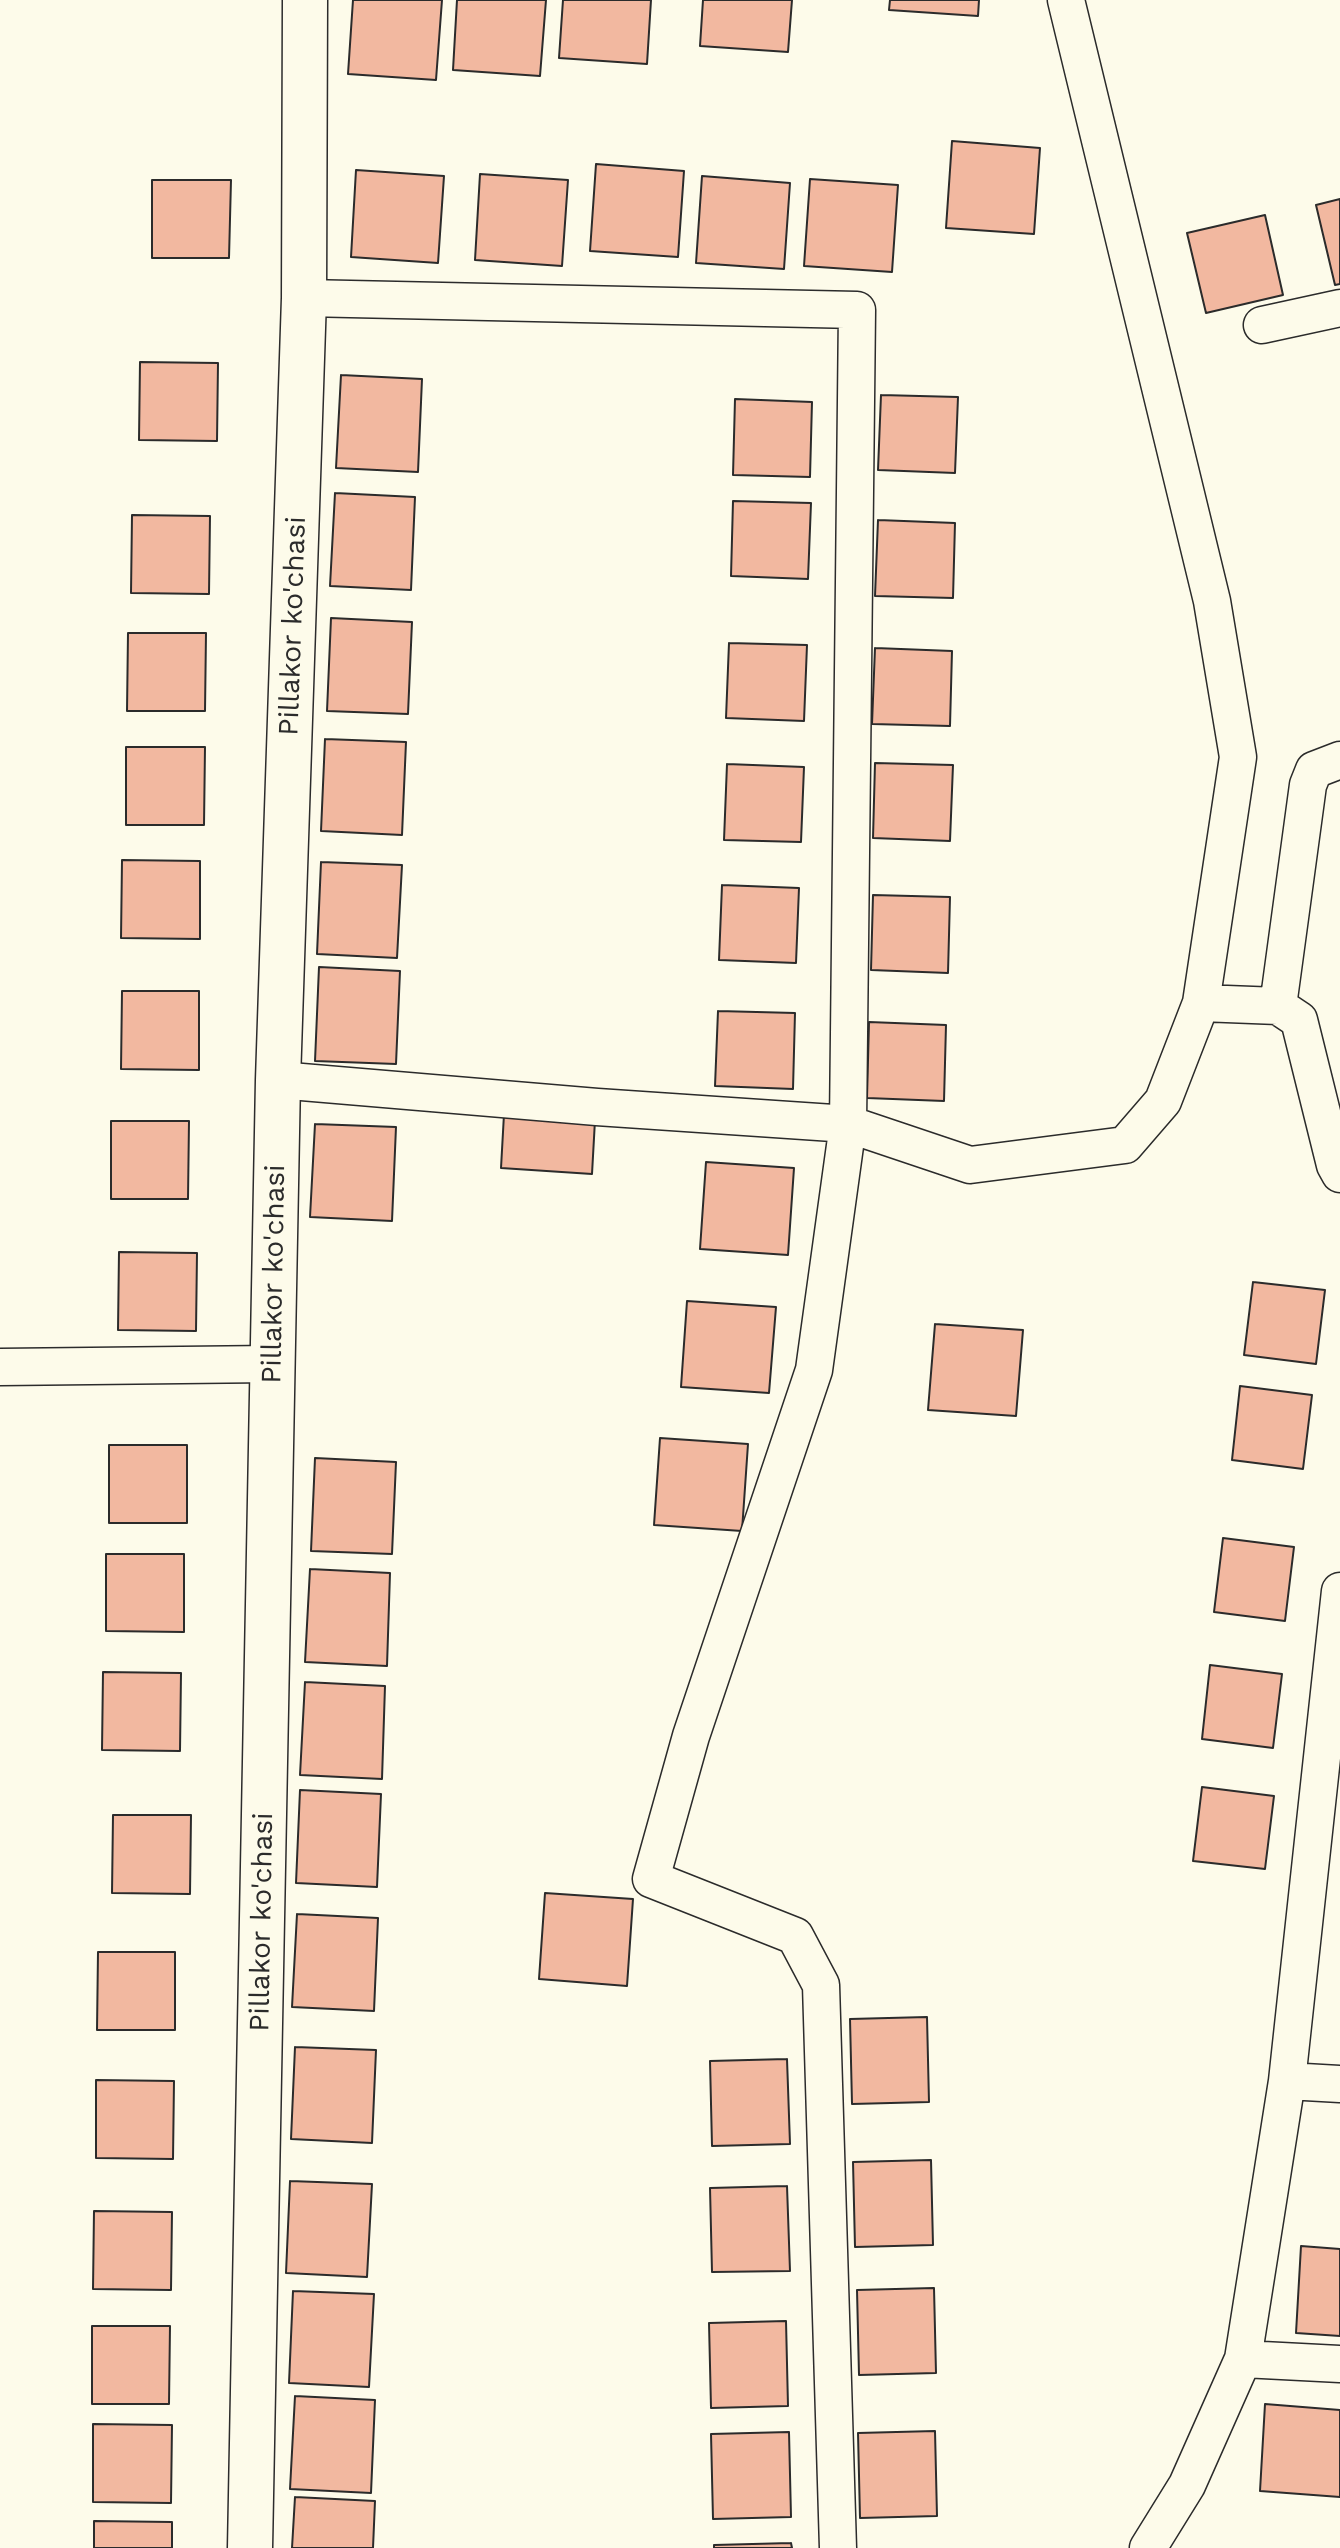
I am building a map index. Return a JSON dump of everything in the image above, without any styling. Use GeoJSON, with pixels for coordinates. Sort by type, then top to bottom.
{"type":"FeatureCollection","features":[{"type":"Feature","properties":{"kind":"street","name":"Pillakor ko'chasi"},"geometry":{"type":"LineString","coordinates":[[250,2548],[278,1080],[304,298],[305,0]]}},
{"type":"Feature","properties":{"kind":"street"},"geometry":{"type":"LineString","coordinates":[[278,1080],[848,1124],[970,1165],[1125,1145],[1163,1101],[1201,1003],[1238,757],[1212,601],[1066,0]]}},
{"type":"Feature","properties":{"kind":"street"},"geometry":{"type":"LineString","coordinates":[[304,298],[857,310],[848,1124],[814,1370],[691,1736],[651,1879],[795,1936],[821,1985],[838,2548]]}},
{"type":"Feature","properties":{"kind":"street"},"geometry":{"type":"LineString","coordinates":[[1262,325],[1340,308]]}},
{"type":"Feature","properties":{"kind":"street"},"geometry":{"type":"LineString","coordinates":[[1278,1006],[1308,785],[1314,770],[1340,760]]}},
{"type":"Feature","properties":{"kind":"street"},"geometry":{"type":"LineString","coordinates":[[1201,1003],[1278,1006],[1299,1020],[1335,1165],[1340,1174]]}},
{"type":"Feature","properties":{"kind":"street"},"geometry":{"type":"LineString","coordinates":[[0,1367],[272,1364]]}},
{"type":"Feature","properties":{"kind":"street"},"geometry":{"type":"LineString","coordinates":[[1148,2548],[1187,2485],[1243,2359],[1287,2081],[1340,1591]]}},
{"type":"Feature","properties":{"kind":"street"},"geometry":{"type":"LineString","coordinates":[[1287,2081],[1340,2084]]}},
{"type":"Feature","properties":{"kind":"street"},"geometry":{"type":"LineString","coordinates":[[1243,2359],[1340,2364]]}},
{"type":"Feature","properties":{"kind":"building"},"geometry":{"type":"Polygon","coordinates":[[[353,0],[442,0],[436,80],[348,74],[353,0]]]}},
{"type":"Feature","properties":{"kind":"building"},"geometry":{"type":"Polygon","coordinates":[[[457,0],[546,0],[540,76],[453,70],[457,0]]]}},
{"type":"Feature","properties":{"kind":"building"},"geometry":{"type":"Polygon","coordinates":[[[563,0],[651,0],[647,64],[559,58],[563,0]]]}},
{"type":"Feature","properties":{"kind":"building"},"geometry":{"type":"Polygon","coordinates":[[[703,0],[792,0],[788,52],[700,46],[703,0]]]}},
{"type":"Feature","properties":{"kind":"building"},"geometry":{"type":"Polygon","coordinates":[[[890,0],[979,0],[978,16],[889,10],[890,0]]]}},
{"type":"Feature","properties":{"kind":"building"},"geometry":{"type":"Polygon","coordinates":[[[952,141],[1040,148],[1034,234],[946,228],[952,141]]]}},
{"type":"Feature","properties":{"kind":"building"},"geometry":{"type":"Polygon","coordinates":[[[596,164],[684,171],[678,257],[590,251],[596,164]]]}},
{"type":"Feature","properties":{"kind":"building"},"geometry":{"type":"Polygon","coordinates":[[[356,170],[444,176],[438,263],[351,257],[356,170]]]}},
{"type":"Feature","properties":{"kind":"building"},"geometry":{"type":"Polygon","coordinates":[[[480,174],[568,180],[562,266],[475,260],[480,174]]]}},
{"type":"Feature","properties":{"kind":"building"},"geometry":{"type":"Polygon","coordinates":[[[702,176],[790,183],[784,269],[696,263],[702,176]]]}},
{"type":"Feature","properties":{"kind":"building"},"geometry":{"type":"Polygon","coordinates":[[[810,179],[898,185],[892,272],[804,266],[810,179]]]}},
{"type":"Feature","properties":{"kind":"building"},"geometry":{"type":"Polygon","coordinates":[[[152,180],[231,180],[229,258],[152,258],[152,180]]]}},
{"type":"Feature","properties":{"kind":"building"},"geometry":{"type":"Polygon","coordinates":[[[1340,199],[1340,284],[1335,285],[1316,205],[1340,199]]]}},
{"type":"Feature","properties":{"kind":"building"},"geometry":{"type":"Polygon","coordinates":[[[1265,215],[1283,295],[1206,313],[1187,233],[1265,215]]]}},
{"type":"Feature","properties":{"kind":"building"},"geometry":{"type":"Polygon","coordinates":[[[140,362],[218,363],[217,441],[139,440],[140,362]]]}},
{"type":"Feature","properties":{"kind":"building"},"geometry":{"type":"Polygon","coordinates":[[[341,375],[422,379],[418,472],[336,468],[341,375]]]}},
{"type":"Feature","properties":{"kind":"building"},"geometry":{"type":"Polygon","coordinates":[[[881,395],[958,397],[955,473],[878,470],[881,395]]]}},
{"type":"Feature","properties":{"kind":"building"},"geometry":{"type":"Polygon","coordinates":[[[735,399],[812,402],[810,477],[733,475],[735,399]]]}},
{"type":"Feature","properties":{"kind":"building"},"geometry":{"type":"Polygon","coordinates":[[[335,493],[415,497],[411,590],[330,586],[335,493]]]}},
{"type":"Feature","properties":{"kind":"building"},"geometry":{"type":"Polygon","coordinates":[[[733,501],[811,503],[808,579],[731,576],[733,501]]]}},
{"type":"Feature","properties":{"kind":"building"},"geometry":{"type":"Polygon","coordinates":[[[132,515],[210,516],[209,594],[131,593],[132,515]]]}},
{"type":"Feature","properties":{"kind":"building"},"geometry":{"type":"Polygon","coordinates":[[[878,520],[955,523],[953,598],[875,596],[878,520]]]}},
{"type":"Feature","properties":{"kind":"building"},"geometry":{"type":"Polygon","coordinates":[[[331,618],[412,622],[408,714],[327,711],[331,618]]]}},
{"type":"Feature","properties":{"kind":"building"},"geometry":{"type":"Polygon","coordinates":[[[128,633],[206,633],[205,711],[127,711],[128,633]]]}},
{"type":"Feature","properties":{"kind":"building"},"geometry":{"type":"Polygon","coordinates":[[[729,643],[807,645],[804,721],[726,718],[729,643]]]}},
{"type":"Feature","properties":{"kind":"building"},"geometry":{"type":"Polygon","coordinates":[[[875,648],[952,651],[950,726],[872,724],[875,648]]]}},
{"type":"Feature","properties":{"kind":"building"},"geometry":{"type":"Polygon","coordinates":[[[325,739],[406,742],[402,835],[321,831],[325,739]]]}},
{"type":"Feature","properties":{"kind":"building"},"geometry":{"type":"Polygon","coordinates":[[[126,747],[205,747],[204,825],[126,825],[126,747]]]}},
{"type":"Feature","properties":{"kind":"building"},"geometry":{"type":"Polygon","coordinates":[[[875,763],[953,765],[950,841],[873,838],[875,763]]]}},
{"type":"Feature","properties":{"kind":"building"},"geometry":{"type":"Polygon","coordinates":[[[727,764],[804,767],[801,842],[724,840],[727,764]]]}},
{"type":"Feature","properties":{"kind":"building"},"geometry":{"type":"Polygon","coordinates":[[[122,860],[200,861],[200,939],[121,938],[122,860]]]}},
{"type":"Feature","properties":{"kind":"building"},"geometry":{"type":"Polygon","coordinates":[[[321,862],[402,865],[397,958],[317,954],[321,862]]]}},
{"type":"Feature","properties":{"kind":"building"},"geometry":{"type":"Polygon","coordinates":[[[722,885],[799,888],[796,963],[719,960],[722,885]]]}},
{"type":"Feature","properties":{"kind":"building"},"geometry":{"type":"Polygon","coordinates":[[[873,895],[950,897],[948,973],[871,970],[873,895]]]}},
{"type":"Feature","properties":{"kind":"building"},"geometry":{"type":"Polygon","coordinates":[[[319,967],[400,971],[396,1064],[315,1061],[319,967]]]}},
{"type":"Feature","properties":{"kind":"building"},"geometry":{"type":"Polygon","coordinates":[[[122,991],[199,991],[199,1070],[121,1069],[122,991]]]}},
{"type":"Feature","properties":{"kind":"building"},"geometry":{"type":"Polygon","coordinates":[[[718,1011],[795,1013],[793,1089],[715,1086],[718,1011]]]}},
{"type":"Feature","properties":{"kind":"building"},"geometry":{"type":"Polygon","coordinates":[[[869,1022],[946,1025],[944,1101],[867,1098],[869,1022]]]}},
{"type":"Feature","properties":{"kind":"building"},"geometry":{"type":"Polygon","coordinates":[[[504,1114],[595,1120],[592,1174],[501,1168],[504,1114]]]}},
{"type":"Feature","properties":{"kind":"building"},"geometry":{"type":"Polygon","coordinates":[[[111,1121],[189,1121],[188,1199],[111,1199],[111,1121]]]}},
{"type":"Feature","properties":{"kind":"building"},"geometry":{"type":"Polygon","coordinates":[[[315,1124],[396,1127],[392,1221],[310,1217],[315,1124]]]}},
{"type":"Feature","properties":{"kind":"building"},"geometry":{"type":"Polygon","coordinates":[[[706,1162],[794,1168],[788,1255],[700,1249],[706,1162]]]}},
{"type":"Feature","properties":{"kind":"building"},"geometry":{"type":"Polygon","coordinates":[[[119,1252],[197,1253],[196,1331],[118,1330],[119,1252]]]}},
{"type":"Feature","properties":{"kind":"building"},"geometry":{"type":"Polygon","coordinates":[[[1253,1282],[1325,1290],[1316,1364],[1244,1355],[1253,1282]]]}},
{"type":"Feature","properties":{"kind":"building"},"geometry":{"type":"Polygon","coordinates":[[[687,1301],[776,1307],[769,1393],[681,1387],[687,1301]]]}},
{"type":"Feature","properties":{"kind":"building"},"geometry":{"type":"Polygon","coordinates":[[[935,1324],[1023,1330],[1016,1416],[928,1410],[935,1324]]]}},
{"type":"Feature","properties":{"kind":"building"},"geometry":{"type":"Polygon","coordinates":[[[1240,1386],[1312,1395],[1303,1469],[1232,1460],[1240,1386]]]}},
{"type":"Feature","properties":{"kind":"building"},"geometry":{"type":"Polygon","coordinates":[[[660,1438],[748,1444],[742,1531],[654,1525],[660,1438]]]}},
{"type":"Feature","properties":{"kind":"building"},"geometry":{"type":"Polygon","coordinates":[[[109,1445],[187,1445],[187,1523],[109,1523],[109,1445]]]}},
{"type":"Feature","properties":{"kind":"building"},"geometry":{"type":"Polygon","coordinates":[[[315,1458],[396,1462],[392,1554],[311,1551],[315,1458]]]}},
{"type":"Feature","properties":{"kind":"building"},"geometry":{"type":"Polygon","coordinates":[[[1223,1538],[1294,1547],[1285,1621],[1214,1612],[1223,1538]]]}},
{"type":"Feature","properties":{"kind":"building"},"geometry":{"type":"Polygon","coordinates":[[[106,1554],[184,1554],[184,1632],[106,1631],[106,1554]]]}},
{"type":"Feature","properties":{"kind":"building"},"geometry":{"type":"Polygon","coordinates":[[[310,1569],[390,1573],[387,1666],[305,1662],[310,1569]]]}},
{"type":"Feature","properties":{"kind":"building"},"geometry":{"type":"Polygon","coordinates":[[[1210,1665],[1282,1674],[1273,1748],[1202,1739],[1210,1665]]]}},
{"type":"Feature","properties":{"kind":"building"},"geometry":{"type":"Polygon","coordinates":[[[103,1672],[181,1673],[180,1751],[102,1750],[103,1672]]]}},
{"type":"Feature","properties":{"kind":"building"},"geometry":{"type":"Polygon","coordinates":[[[305,1682],[385,1686],[382,1779],[300,1775],[305,1682]]]}},
{"type":"Feature","properties":{"kind":"building"},"geometry":{"type":"Polygon","coordinates":[[[1202,1787],[1274,1796],[1265,1869],[1193,1861],[1202,1787]]]}},
{"type":"Feature","properties":{"kind":"building"},"geometry":{"type":"Polygon","coordinates":[[[300,1790],[381,1794],[377,1887],[296,1883],[300,1790]]]}},
{"type":"Feature","properties":{"kind":"building"},"geometry":{"type":"Polygon","coordinates":[[[113,1815],[191,1815],[190,1894],[112,1893],[113,1815]]]}},
{"type":"Feature","properties":{"kind":"building"},"geometry":{"type":"Polygon","coordinates":[[[545,1893],[633,1899],[627,1986],[539,1979],[545,1893]]]}},
{"type":"Feature","properties":{"kind":"building"},"geometry":{"type":"Polygon","coordinates":[[[297,1914],[378,1918],[374,2011],[292,2007],[297,1914]]]}},
{"type":"Feature","properties":{"kind":"building"},"geometry":{"type":"Polygon","coordinates":[[[98,1952],[175,1952],[175,2030],[97,2030],[98,1952]]]}},
{"type":"Feature","properties":{"kind":"building"},"geometry":{"type":"Polygon","coordinates":[[[927,2017],[929,2102],[852,2104],[850,2019],[927,2017]]]}},
{"type":"Feature","properties":{"kind":"building"},"geometry":{"type":"Polygon","coordinates":[[[295,2047],[376,2050],[372,2143],[291,2139],[295,2047]]]}},
{"type":"Feature","properties":{"kind":"building"},"geometry":{"type":"Polygon","coordinates":[[[787,2059],[790,2144],[712,2146],[710,2061],[787,2059]]]}},
{"type":"Feature","properties":{"kind":"building"},"geometry":{"type":"Polygon","coordinates":[[[96,2080],[174,2081],[173,2159],[96,2158],[96,2080]]]}},
{"type":"Feature","properties":{"kind":"building"},"geometry":{"type":"Polygon","coordinates":[[[931,2160],[933,2245],[855,2247],[853,2162],[931,2160]]]}},
{"type":"Feature","properties":{"kind":"building"},"geometry":{"type":"Polygon","coordinates":[[[290,2181],[372,2184],[367,2277],[286,2273],[290,2181]]]}},
{"type":"Feature","properties":{"kind":"building"},"geometry":{"type":"Polygon","coordinates":[[[787,2186],[790,2271],[712,2272],[710,2188],[787,2186]]]}},
{"type":"Feature","properties":{"kind":"building"},"geometry":{"type":"Polygon","coordinates":[[[94,2211],[172,2212],[171,2290],[93,2289],[94,2211]]]}},
{"type":"Feature","properties":{"kind":"building"},"geometry":{"type":"Polygon","coordinates":[[[1301,2246],[1340,2249],[1340,2336],[1296,2333],[1301,2246]]]}},
{"type":"Feature","properties":{"kind":"building"},"geometry":{"type":"Polygon","coordinates":[[[934,2288],[936,2373],[859,2375],[857,2290],[934,2288]]]}},
{"type":"Feature","properties":{"kind":"building"},"geometry":{"type":"Polygon","coordinates":[[[293,2291],[374,2294],[369,2387],[289,2383],[293,2291]]]}},
{"type":"Feature","properties":{"kind":"building"},"geometry":{"type":"Polygon","coordinates":[[[786,2321],[788,2406],[711,2408],[709,2323],[786,2321]]]}},
{"type":"Feature","properties":{"kind":"building"},"geometry":{"type":"Polygon","coordinates":[[[92,2326],[170,2326],[169,2404],[92,2404],[92,2326]]]}},
{"type":"Feature","properties":{"kind":"building"},"geometry":{"type":"Polygon","coordinates":[[[295,2396],[375,2400],[371,2493],[290,2489],[295,2396]]]}},
{"type":"Feature","properties":{"kind":"building"},"geometry":{"type":"Polygon","coordinates":[[[1265,2404],[1340,2410],[1340,2497],[1260,2491],[1265,2404]]]}},
{"type":"Feature","properties":{"kind":"building"},"geometry":{"type":"Polygon","coordinates":[[[93,2424],[172,2425],[171,2503],[93,2502],[93,2424]]]}},
{"type":"Feature","properties":{"kind":"building"},"geometry":{"type":"Polygon","coordinates":[[[935,2431],[937,2516],[860,2518],[858,2433],[935,2431]]]}},
{"type":"Feature","properties":{"kind":"building"},"geometry":{"type":"Polygon","coordinates":[[[789,2432],[791,2517],[713,2519],[711,2434],[789,2432]]]}},
{"type":"Feature","properties":{"kind":"building"},"geometry":{"type":"Polygon","coordinates":[[[295,2497],[375,2501],[373,2548],[292,2548],[295,2497]]]}},
{"type":"Feature","properties":{"kind":"building"},"geometry":{"type":"Polygon","coordinates":[[[94,2521],[172,2522],[172,2548],[94,2548],[94,2521]]]}},
{"type":"Feature","properties":{"kind":"building"},"geometry":{"type":"Polygon","coordinates":[[[791,2543],[792,2548],[714,2548],[714,2545],[791,2543]]]}}]}
